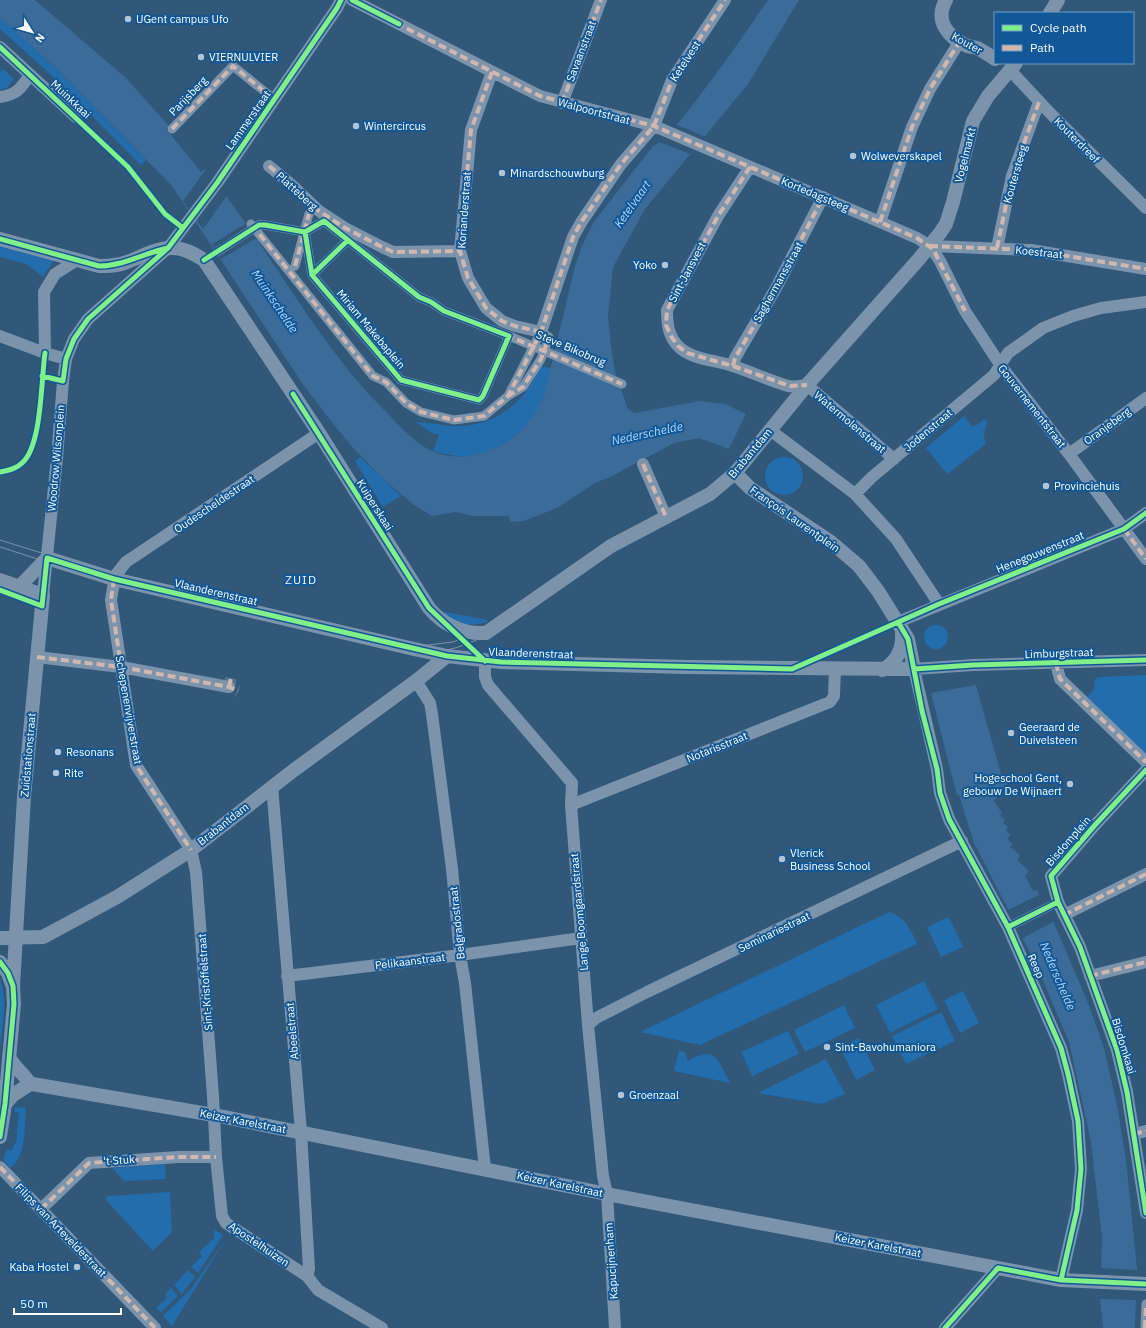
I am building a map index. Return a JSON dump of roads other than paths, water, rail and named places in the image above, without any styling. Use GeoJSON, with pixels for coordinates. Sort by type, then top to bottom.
{"type":"FeatureCollection","features":[{"type":"Feature","properties":{"kind":"street","name":"Lammerstraat"},"geometry":{"type":"LineString","coordinates":[[168,248],[218,181],[341,0]]}},
{"type":"Feature","properties":{"kind":"street","name":"Walpoortstraat"},"geometry":{"type":"LineString","coordinates":[[352,0],[540,96],[654,126],[697,146]]}},
{"type":"Feature","properties":{"kind":"street","name":"Savaanstraat"},"geometry":{"type":"LineString","coordinates":[[562,103],[601,0]]}},
{"type":"Feature","properties":{"kind":"street","name":"Ketelvest"},"geometry":{"type":"LineString","coordinates":[[541,332],[566,257],[579,226],[621,164],[654,126],[672,80],[725,0]]}},
{"type":"Feature","properties":{"kind":"street","name":"Kouter"},"geometry":{"type":"LineString","coordinates":[[946,0],[941,12],[944,28],[949,34],[969,47],[978,48],[994,58]]}},
{"type":"Feature","properties":{"kind":"street"},"geometry":{"type":"LineString","coordinates":[[1051,12],[1058,0]]}},
{"type":"Feature","properties":{"kind":"street"},"geometry":{"type":"LineString","coordinates":[[880,222],[912,127],[930,89],[960,41]]}},
{"type":"Feature","properties":{"kind":"street","name":"Muinkkaai"},"geometry":{"type":"LineString","coordinates":[[0,47],[76,117]]}},
{"type":"Feature","properties":{"kind":"street","name":"Kouterdreef"},"geometry":{"type":"LineString","coordinates":[[1009,65],[1039,102],[1146,208]]}},
{"type":"Feature","properties":{"kind":"street","name":"Vogelmarkt"},"geometry":{"type":"LineString","coordinates":[[930,246],[943,229],[949,215],[974,121],[988,96],[1009,65]]}},
{"type":"Feature","properties":{"kind":"street","name":"Parijsberg"},"geometry":{"type":"LineString","coordinates":[[172,129],[233,66],[274,100]]}},
{"type":"Feature","properties":{"kind":"street","name":"Korianderstraat"},"geometry":{"type":"LineString","coordinates":[[492,72],[471,130],[460,251],[468,278],[486,308],[502,321],[515,326],[541,332]]}},
{"type":"Feature","properties":{"kind":"street"},"geometry":{"type":"LineString","coordinates":[[0,97],[11,96],[20,89],[30,75]]}},
{"type":"Feature","properties":{"kind":"street","name":"Koutersteeg"},"geometry":{"type":"LineString","coordinates":[[997,248],[1012,176],[1039,102]]}},
{"type":"Feature","properties":{"kind":"street","name":"Kortedagsteeg"},"geometry":{"type":"LineString","coordinates":[[697,146],[823,197],[930,246]]}},
{"type":"Feature","properties":{"kind":"street","name":"Platteberg"},"geometry":{"type":"LineString","coordinates":[[269,166],[319,211],[345,228],[393,252],[460,251]]}},
{"type":"Feature","properties":{"kind":"street","name":"Sint-Jansvest"},"geometry":{"type":"LineString","coordinates":[[750,167],[718,216],[667,310],[666,325],[678,346],[687,353],[699,358],[733,366],[790,386],[807,385]]}},
{"type":"Feature","properties":{"kind":"street","name":"Saghermansstraat"},"geometry":{"type":"LineString","coordinates":[[733,366],[735,358],[776,288],[823,197]]}},
{"type":"Feature","properties":{"kind":"street"},"geometry":{"type":"LineString","coordinates":[[295,266],[309,214]]}},
{"type":"Feature","properties":{"kind":"street"},"geometry":{"type":"LineString","coordinates":[[204,260],[255,225],[265,224],[305,232],[324,221],[348,240],[354,248],[419,297],[431,302],[444,311],[509,336]]}},
{"type":"Feature","properties":{"kind":"street"},"geometry":{"type":"LineString","coordinates":[[255,225],[373,376],[386,382],[406,403],[421,412],[454,420],[484,416],[508,396],[541,332]]}},
{"type":"Feature","properties":{"kind":"street"},"geometry":{"type":"LineString","coordinates":[[305,232],[312,275]]}},
{"type":"Feature","properties":{"kind":"street"},"geometry":{"type":"LineString","coordinates":[[0,239],[99,266],[113,266],[127,262],[149,252],[168,248]]}},
{"type":"Feature","properties":{"kind":"street"},"geometry":{"type":"LineString","coordinates":[[312,275],[340,251],[348,240]]}},
{"type":"Feature","properties":{"kind":"street","name":"Koestraat"},"geometry":{"type":"LineString","coordinates":[[930,246],[997,248],[1055,252],[1146,269]]}},
{"type":"Feature","properties":{"kind":"street","name":"Gouvernementstraat"},"geometry":{"type":"LineString","coordinates":[[930,246],[965,311],[1000,366],[1146,559]]}},
{"type":"Feature","properties":{"kind":"street","name":"Brabantdam"},"geometry":{"type":"LineString","coordinates":[[486,633],[592,558],[631,534],[710,494],[735,473],[807,385],[930,246]]}},
{"type":"Feature","properties":{"kind":"street","name":"Kuiperskaai"},"geometry":{"type":"LineString","coordinates":[[168,248],[186,250],[204,260],[319,433],[429,608],[445,623],[467,633],[486,633]]}},
{"type":"Feature","properties":{"kind":"street","name":"Woodrow Wilsonplein"},"geometry":{"type":"LineString","coordinates":[[47,558],[66,359],[74,339],[88,319],[168,248]]}},
{"type":"Feature","properties":{"kind":"street"},"geometry":{"type":"LineString","coordinates":[[45,353],[44,292],[54,274],[77,260]]}},
{"type":"Feature","properties":{"kind":"street","name":"Miriam Makebaplein"},"geometry":{"type":"LineString","coordinates":[[312,275],[401,380],[478,400],[483,396],[509,336]]}},
{"type":"Feature","properties":{"kind":"street"},"geometry":{"type":"LineString","coordinates":[[424,292],[431,302]]}},
{"type":"Feature","properties":{"kind":"street","name":"Jodenstraat"},"geometry":{"type":"LineString","coordinates":[[855,494],[872,477],[994,375],[1008,353],[1043,328],[1101,308],[1146,302]]}},
{"type":"Feature","properties":{"kind":"street"},"geometry":{"type":"LineString","coordinates":[[0,336],[45,353],[66,359]]}},
{"type":"Feature","properties":{"kind":"street","name":"Steve Bikobrug"},"geometry":{"type":"LineString","coordinates":[[509,336],[622,384]]}},
{"type":"Feature","properties":{"kind":"street","name":"Watermolenstraat"},"geometry":{"type":"LineString","coordinates":[[807,385],[894,459]]}},
{"type":"Feature","properties":{"kind":"street","name":"Oranjeberg"},"geometry":{"type":"LineString","coordinates":[[1068,454],[1146,398]]}},
{"type":"Feature","properties":{"kind":"street"},"geometry":{"type":"LineString","coordinates":[[770,430],[855,494],[896,539],[939,604]]}},
{"type":"Feature","properties":{"kind":"street","name":"Oudescheldestraat"},"geometry":{"type":"LineString","coordinates":[[114,579],[126,562],[319,433]]}},
{"type":"Feature","properties":{"kind":"street"},"geometry":{"type":"LineString","coordinates":[[643,464],[666,517]]}},
{"type":"Feature","properties":{"kind":"street","name":"François Laurentplein"},"geometry":{"type":"LineString","coordinates":[[735,473],[750,488],[831,542],[859,566],[878,591],[908,639],[918,670]]}},
{"type":"Feature","properties":{"kind":"street","name":"Henegouwenstraat"},"geometry":{"type":"LineString","coordinates":[[900,626],[939,604],[1124,529],[1146,513]]}},
{"type":"Feature","properties":{"kind":"street"},"geometry":{"type":"LineString","coordinates":[[19,587],[47,558]]}},
{"type":"Feature","properties":{"kind":"street","name":"Vlaanderenstraat"},"geometry":{"type":"LineString","coordinates":[[47,558],[114,579],[447,656],[485,661],[686,667],[918,670]]}},
{"type":"Feature","properties":{"kind":"street","name":"Zuidstationstraat"},"geometry":{"type":"LineString","coordinates":[[0,1136],[5,1104],[14,1004],[13,986],[15,937],[24,797],[47,558]]}},
{"type":"Feature","properties":{"kind":"street","name":"Schepenenvijverstraat"},"geometry":{"type":"LineString","coordinates":[[114,579],[111,600],[136,765],[191,850]]}},
{"type":"Feature","properties":{"kind":"street"},"geometry":{"type":"LineString","coordinates":[[0,580],[43,595]]}},
{"type":"Feature","properties":{"kind":"street"},"geometry":{"type":"LineString","coordinates":[[882,670],[890,666],[899,654],[902,644],[900,626]]}},
{"type":"Feature","properties":{"kind":"street","name":"Brabantdam"},"geometry":{"type":"LineString","coordinates":[[15,937],[43,937],[116,897],[191,850],[272,786],[416,681],[447,656]]}},
{"type":"Feature","properties":{"kind":"street"},"geometry":{"type":"LineString","coordinates":[[37,657],[121,666],[229,687]]}},
{"type":"Feature","properties":{"kind":"street","name":"Limburgstraat"},"geometry":{"type":"LineString","coordinates":[[918,670],[973,665],[1146,660]]}},
{"type":"Feature","properties":{"kind":"street","name":"Lange Boomgaardstraat"},"geometry":{"type":"LineString","coordinates":[[485,661],[485,676],[488,686],[572,784],[571,806],[588,1025],[607,1194]]}},
{"type":"Feature","properties":{"kind":"street"},"geometry":{"type":"LineString","coordinates":[[1056,663],[1060,679],[1146,762]]}},
{"type":"Feature","properties":{"kind":"street","name":"Notarisstraat"},"geometry":{"type":"LineString","coordinates":[[571,806],[830,702],[834,696],[835,669]]}},
{"type":"Feature","properties":{"kind":"street","name":"Reep"},"geometry":{"type":"LineString","coordinates":[[918,670],[937,769],[940,793],[952,825],[962,841],[982,881],[1010,926],[1061,1048],[1078,1121],[1081,1169],[1077,1210],[1061,1280]]}},
{"type":"Feature","properties":{"kind":"street","name":"Belgradostraat"},"geometry":{"type":"LineString","coordinates":[[416,681],[430,704],[432,714],[452,869],[460,955],[465,983],[485,1169]]}},
{"type":"Feature","properties":{"kind":"street","name":"Bisdomplein"},"geometry":{"type":"LineString","coordinates":[[1064,915],[1054,904],[1052,876],[1102,817],[1146,770]]}},
{"type":"Feature","properties":{"kind":"street","name":"Abeelstraat"},"geometry":{"type":"LineString","coordinates":[[272,786],[301,1132],[309,1269],[307,1276]]}},
{"type":"Feature","properties":{"kind":"street","name":"Seminariestraat"},"geometry":{"type":"LineString","coordinates":[[588,1025],[596,1018],[962,841]]}},
{"type":"Feature","properties":{"kind":"street","name":"Sint-Kristoffelstraat"},"geometry":{"type":"LineString","coordinates":[[191,850],[196,872],[214,1115]]}},
{"type":"Feature","properties":{"kind":"street"},"geometry":{"type":"LineString","coordinates":[[1064,915],[1143,875]]}},
{"type":"Feature","properties":{"kind":"street"},"geometry":{"type":"LineString","coordinates":[[1010,926],[1054,904]]}},
{"type":"Feature","properties":{"kind":"street","name":"Bisdomkaai"},"geometry":{"type":"LineString","coordinates":[[1064,915],[1080,947],[1117,1050],[1127,1092],[1146,1213]]}},
{"type":"Feature","properties":{"kind":"street"},"geometry":{"type":"LineString","coordinates":[[0,938],[15,937]]}},
{"type":"Feature","properties":{"kind":"street","name":"Pelikaanstraat"},"geometry":{"type":"LineString","coordinates":[[287,976],[460,955],[581,938]]}},
{"type":"Feature","properties":{"kind":"street"},"geometry":{"type":"LineString","coordinates":[[0,962],[8,973],[13,986]]}},
{"type":"Feature","properties":{"kind":"street"},"geometry":{"type":"LineString","coordinates":[[1090,976],[1146,962]]}},
{"type":"Feature","properties":{"kind":"street"},"geometry":{"type":"LineString","coordinates":[[5,1104],[13,1095],[30,1084],[26,1078],[13,1066],[9,1057]]}},
{"type":"Feature","properties":{"kind":"street","name":"Keizer Karelstraat"},"geometry":{"type":"LineString","coordinates":[[30,1084],[214,1115],[607,1194],[1061,1280],[1096,1283],[1142,1284]]}},
{"type":"Feature","properties":{"kind":"street","name":"Apostelhuizen"},"geometry":{"type":"LineString","coordinates":[[214,1115],[216,1157],[222,1216],[226,1223],[307,1276],[318,1290],[382,1328]]}},
{"type":"Feature","properties":{"kind":"street"},"geometry":{"type":"LineString","coordinates":[[1134,1134],[1146,1131]]}},
{"type":"Feature","properties":{"kind":"street","name":"'t Stuk"},"geometry":{"type":"LineString","coordinates":[[41,1209],[90,1163],[178,1156],[216,1157]]}},
{"type":"Feature","properties":{"kind":"street","name":"Filips van Arteveldestraat"},"geometry":{"type":"LineString","coordinates":[[0,1167],[155,1328]]}},
{"type":"Feature","properties":{"kind":"street","name":"Kapucijnenham"},"geometry":{"type":"LineString","coordinates":[[607,1194],[615,1328]]}},
{"type":"Feature","properties":{"kind":"street"},"geometry":{"type":"LineString","coordinates":[[945,1328],[998,1268]]}},
{"type":"Feature","properties":{"kind":"street"},"geometry":{"type":"LineString","coordinates":[[1145,1328],[1146,1304]]}},
{"type":"Feature","properties":{"kind":"water"},"geometry":{"type":"Polygon","coordinates":[[[0,0],[35,0],[125,77],[169,126],[166,129],[201,172],[205,169],[229,199],[315,326],[362,386],[403,429],[426,448],[447,456],[469,456],[501,446],[517,434],[531,419],[541,401],[545,392],[575,266],[582,246],[593,223],[653,146],[662,140],[676,125],[712,80],[768,0],[799,0],[748,84],[645,209],[613,267],[608,317],[611,346],[615,372],[628,409],[634,413],[700,401],[725,404],[746,414],[729,449],[699,438],[674,443],[610,477],[595,483],[557,508],[524,521],[510,522],[509,516],[473,516],[456,512],[432,516],[414,505],[383,479],[355,450],[302,383],[172,186],[55,67],[0,18],[0,0]]]}},
{"type":"Feature","properties":{"kind":"water","name":"Nederschelde"},"geometry":{"type":"Polygon","coordinates":[[[976,685],[1003,781],[1007,784],[994,801],[1002,813],[1000,815],[1005,820],[1003,823],[1008,827],[1006,830],[1010,835],[1007,839],[1013,844],[1010,847],[1020,855],[1017,860],[1029,871],[1025,876],[1033,891],[1037,890],[1054,923],[1088,1003],[1104,1048],[1117,1105],[1126,1160],[1137,1269],[1135,1328],[1103,1328],[1100,1299],[1102,1237],[1091,1142],[1069,1042],[1035,962],[974,843],[959,795],[957,795],[931,693],[976,685]]]}},
{"type":"Feature","properties":{"kind":"tunnel"},"geometry":{"type":"LineString","coordinates":[[231,678],[229,687],[238,691]]}},
{"type":"Feature","properties":{"kind":"tram line"},"geometry":{"type":"LineString","coordinates":[[1047,12],[1055,0]]}},
{"type":"Feature","properties":{"kind":"tram line"},"geometry":{"type":"LineString","coordinates":[[1055,12],[1062,0]]}},
{"type":"Feature","properties":{"kind":"tram line"},"geometry":{"type":"LineString","coordinates":[[428,645],[453,642],[493,626],[610,543],[697,497],[716,485],[740,462],[804,383],[927,244],[946,212],[964,139],[973,112],[988,90],[1011,64]]}},
{"type":"Feature","properties":{"kind":"tram line"},"geometry":{"type":"LineString","coordinates":[[447,650],[485,636],[504,625],[522,614],[608,551],[696,506],[712,496],[738,475],[758,453],[795,404],[867,321],[933,249],[947,230],[953,216],[977,123],[991,98],[1019,64]]}},
{"type":"Feature","properties":{"kind":"tram line"},"geometry":{"type":"LineString","coordinates":[[0,540],[115,576],[406,644],[485,658],[771,666],[914,666],[920,664],[1146,655]]}},
{"type":"Feature","properties":{"kind":"tram line"},"geometry":{"type":"LineString","coordinates":[[0,547],[113,583],[444,659],[501,665],[656,669]]}},
{"type":"Feature","properties":{"kind":"tram line"},"geometry":{"type":"LineString","coordinates":[[770,671],[874,674],[1146,663]]}},
{"type":"Feature","properties":{"kind":"place","name":"UGent campus Ufo"},"geometry":{"type":"Point","coordinates":[128,19]}},
{"type":"Feature","properties":{"kind":"place","name":"VIERNULVIER"},"geometry":{"type":"Point","coordinates":[201,57]}},
{"type":"Feature","properties":{"kind":"place","name":"Wintercircus"},"geometry":{"type":"Point","coordinates":[356,126]}},
{"type":"Feature","properties":{"kind":"place","name":"Wolweverskapel"},"geometry":{"type":"Point","coordinates":[853,156]}},
{"type":"Feature","properties":{"kind":"place","name":"Minardschouwburg"},"geometry":{"type":"Point","coordinates":[502,173]}},
{"type":"Feature","properties":{"kind":"place","name":"Yoko"},"geometry":{"type":"Point","coordinates":[665,265]}},
{"type":"Feature","properties":{"kind":"place","name":"Provinciehuis"},"geometry":{"type":"Point","coordinates":[1046,486]}},
{"type":"Feature","properties":{"kind":"place","name":"Geeraard de Duivelsteen"},"geometry":{"type":"Point","coordinates":[1011,733]}},
{"type":"Feature","properties":{"kind":"place","name":"Resonans"},"geometry":{"type":"Point","coordinates":[58,752]}},
{"type":"Feature","properties":{"kind":"place","name":"Rite"},"geometry":{"type":"Point","coordinates":[56,773]}},
{"type":"Feature","properties":{"kind":"place","name":"Hogeschool Gent, gebouw De Wijnaert"},"geometry":{"type":"Point","coordinates":[1070,784]}},
{"type":"Feature","properties":{"kind":"place","name":"Vlerick Business School"},"geometry":{"type":"Point","coordinates":[782,859]}},
{"type":"Feature","properties":{"kind":"place","name":"Sint-Bavohumaniora"},"geometry":{"type":"Point","coordinates":[827,1047]}},
{"type":"Feature","properties":{"kind":"place","name":"Groenzaal"},"geometry":{"type":"Point","coordinates":[621,1095]}},
{"type":"Feature","properties":{"kind":"place","name":"Kaba Hostel"},"geometry":{"type":"Point","coordinates":[77,1267]}},
{"type":"Feature","properties":{"kind":"district","name":"ZUID"},"geometry":{"type":"Point","coordinates":[301,579]}},
{"type":"Feature","properties":{"kind":"water label","name":"Ketelvaart"},"geometry":{"type":"Point","coordinates":[632,204]}},
{"type":"Feature","properties":{"kind":"water label","name":"Muinkschelde"},"geometry":{"type":"Point","coordinates":[275,301]}}]}
